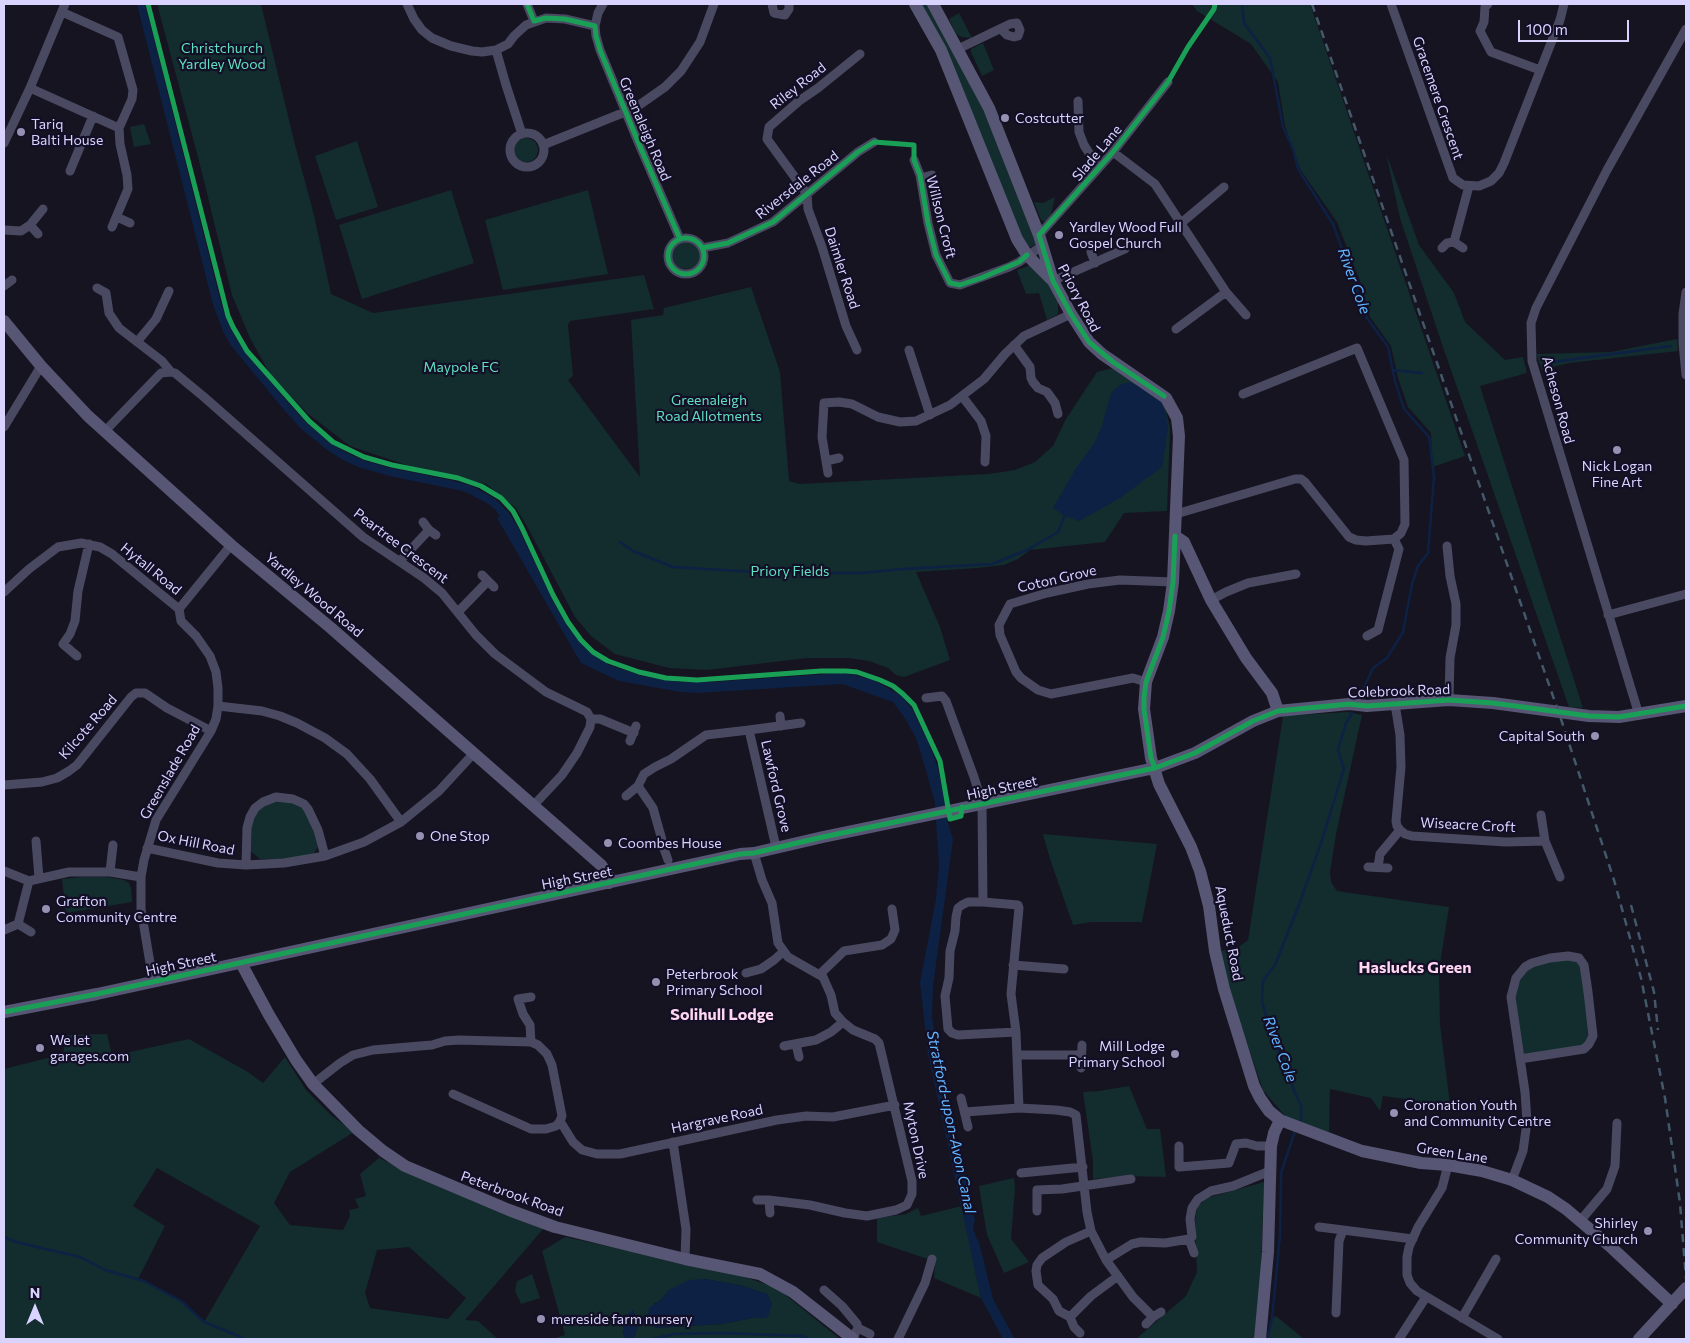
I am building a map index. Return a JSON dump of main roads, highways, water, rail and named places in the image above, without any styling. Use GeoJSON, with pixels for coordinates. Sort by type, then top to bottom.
{"type":"FeatureCollection","features":[{"type":"Feature","properties":{"kind":"water"},"geometry":{"type":"Polygon","coordinates":[[[1129,382],[1149,391],[1160,399],[1166,414],[1168,429],[1162,467],[1120,498],[1079,521],[1065,516],[1053,508],[1076,468],[1094,444],[1102,426],[1111,393],[1120,385],[1129,382]]]}},
{"type":"Feature","properties":{"kind":"water"},"geometry":{"type":"Polygon","coordinates":[[[507,510],[519,529],[554,603],[569,628],[589,652],[609,665],[643,676],[679,682],[711,682],[842,673],[873,680],[903,697],[912,709],[928,741],[937,765],[947,819],[953,839],[933,986],[932,1017],[950,1111],[975,1220],[973,1227],[979,1242],[993,1299],[1015,1339],[1003,1339],[981,1298],[928,1054],[920,982],[936,899],[939,865],[935,803],[916,738],[906,720],[893,702],[842,684],[697,693],[681,692],[619,681],[581,663],[497,518],[507,510]]]}},
{"type":"Feature","properties":{"kind":"water"},"geometry":{"type":"Polygon","coordinates":[[[705,1279],[743,1286],[767,1294],[772,1304],[768,1316],[722,1324],[655,1328],[648,1314],[649,1308],[662,1299],[669,1290],[689,1280],[705,1279]]]}},
{"type":"Feature","properties":{"kind":"water"},"geometry":{"type":"Polygon","coordinates":[[[633,1310],[639,1325],[633,1339],[626,1339],[623,1332],[624,1320],[633,1310]]]}},
{"type":"Feature","properties":{"kind":"waterway","name":"Stratford-upon-Avon Canal"},"geometry":{"type":"LineString","coordinates":[[141,4],[217,304],[234,343],[305,427],[330,447],[362,464],[469,489],[491,501],[509,521]]}},
{"type":"Feature","properties":{"kind":"waterway","name":"River Cole"},"geometry":{"type":"LineString","coordinates":[[1242,4],[1244,23],[1270,58],[1283,127],[1293,149],[1298,169],[1333,224],[1367,318],[1388,347],[1395,381],[1404,409],[1429,437],[1434,477],[1428,553],[1418,566],[1412,584],[1403,632],[1387,658],[1373,668],[1361,694]]}},
{"type":"Feature","properties":{"kind":"waterway"},"geometry":{"type":"LineString","coordinates":[[1546,363],[1671,346]]}},
{"type":"Feature","properties":{"kind":"waterway"},"geometry":{"type":"LineString","coordinates":[[1393,370],[1422,373]]}},
{"type":"Feature","properties":{"kind":"waterway"},"geometry":{"type":"LineString","coordinates":[[620,542],[633,551],[673,567],[773,573],[862,573],[992,564],[1027,550],[1058,532],[1065,515]]}},
{"type":"Feature","properties":{"kind":"waterway","name":"River Cole"},"geometry":{"type":"LineString","coordinates":[[1299,1124],[1301,1120],[1301,1105],[1269,1026],[1262,1002],[1263,981],[1275,965],[1321,843],[1344,769],[1338,750],[1346,723],[1352,713]]}},
{"type":"Feature","properties":{"kind":"waterway","name":"River Cole"},"geometry":{"type":"LineString","coordinates":[[1267,1339],[1272,1319],[1280,1235],[1281,1173],[1295,1131]]}},
{"type":"Feature","properties":{"kind":"waterway"},"geometry":{"type":"LineString","coordinates":[[4,1237],[16,1242],[80,1257],[105,1270],[144,1281],[181,1301],[204,1322],[243,1339]]}},
{"type":"Feature","properties":{"kind":"waterway"},"geometry":{"type":"LineString","coordinates":[[653,1339],[674,1334],[722,1333],[804,1336],[808,1339]]}},
{"type":"Feature","properties":{"kind":"railway"},"geometry":{"type":"LineString","coordinates":[[1312,4],[1562,722],[1614,880],[1641,978],[1665,1098],[1680,1203],[1686,1279]]}},
{"type":"Feature","properties":{"kind":"railway"},"geometry":{"type":"LineString","coordinates":[[1631,905],[1654,992],[1658,1030]]}},
{"type":"Feature","properties":{"kind":"place","name":"Costcutter"},"geometry":{"type":"Point","coordinates":[1005,118]}},
{"type":"Feature","properties":{"kind":"place","name":"Tariq Balti House"},"geometry":{"type":"Point","coordinates":[21,132]}},
{"type":"Feature","properties":{"kind":"place","name":"Yardley Wood Full Gospel Church"},"geometry":{"type":"Point","coordinates":[1059,235]}},
{"type":"Feature","properties":{"kind":"place","name":"Nick Logan Fine Art"},"geometry":{"type":"Point","coordinates":[1617,450]}},
{"type":"Feature","properties":{"kind":"place","name":"Capital South"},"geometry":{"type":"Point","coordinates":[1595,736]}},
{"type":"Feature","properties":{"kind":"place","name":"One Stop"},"geometry":{"type":"Point","coordinates":[420,836]}},
{"type":"Feature","properties":{"kind":"place","name":"Coombes House"},"geometry":{"type":"Point","coordinates":[608,843]}},
{"type":"Feature","properties":{"kind":"place","name":"Grafton Community Centre"},"geometry":{"type":"Point","coordinates":[46,909]}},
{"type":"Feature","properties":{"kind":"place","name":"Peterbrook Primary School"},"geometry":{"type":"Point","coordinates":[656,982]}},
{"type":"Feature","properties":{"kind":"place","name":"We let garages.com"},"geometry":{"type":"Point","coordinates":[40,1048]}},
{"type":"Feature","properties":{"kind":"place","name":"Mill Lodge Primary School"},"geometry":{"type":"Point","coordinates":[1175,1054]}},
{"type":"Feature","properties":{"kind":"place","name":"Coronation Youth and Community Centre"},"geometry":{"type":"Point","coordinates":[1394,1113]}},
{"type":"Feature","properties":{"kind":"place","name":"Shirley Community Church"},"geometry":{"type":"Point","coordinates":[1648,1231]}},
{"type":"Feature","properties":{"kind":"place","name":"mereside farm nursery"},"geometry":{"type":"Point","coordinates":[541,1319]}},
{"type":"Feature","properties":{"kind":"district","name":"Haslucks Green"},"geometry":{"type":"Point","coordinates":[1415,968]}},
{"type":"Feature","properties":{"kind":"district","name":"Solihull Lodge"},"geometry":{"type":"Point","coordinates":[722,1015]}},
{"type":"Feature","properties":{"kind":"park label","name":"Christchurch Yardley Wood"},"geometry":{"type":"Point","coordinates":[222,56]}},
{"type":"Feature","properties":{"kind":"park label","name":"Maypole FC"},"geometry":{"type":"Point","coordinates":[461,367]}},
{"type":"Feature","properties":{"kind":"park label","name":"Greenaleigh Road Allotments"},"geometry":{"type":"Point","coordinates":[709,408]}},
{"type":"Feature","properties":{"kind":"park label","name":"Priory Fields"},"geometry":{"type":"Point","coordinates":[790,571]}}]}
